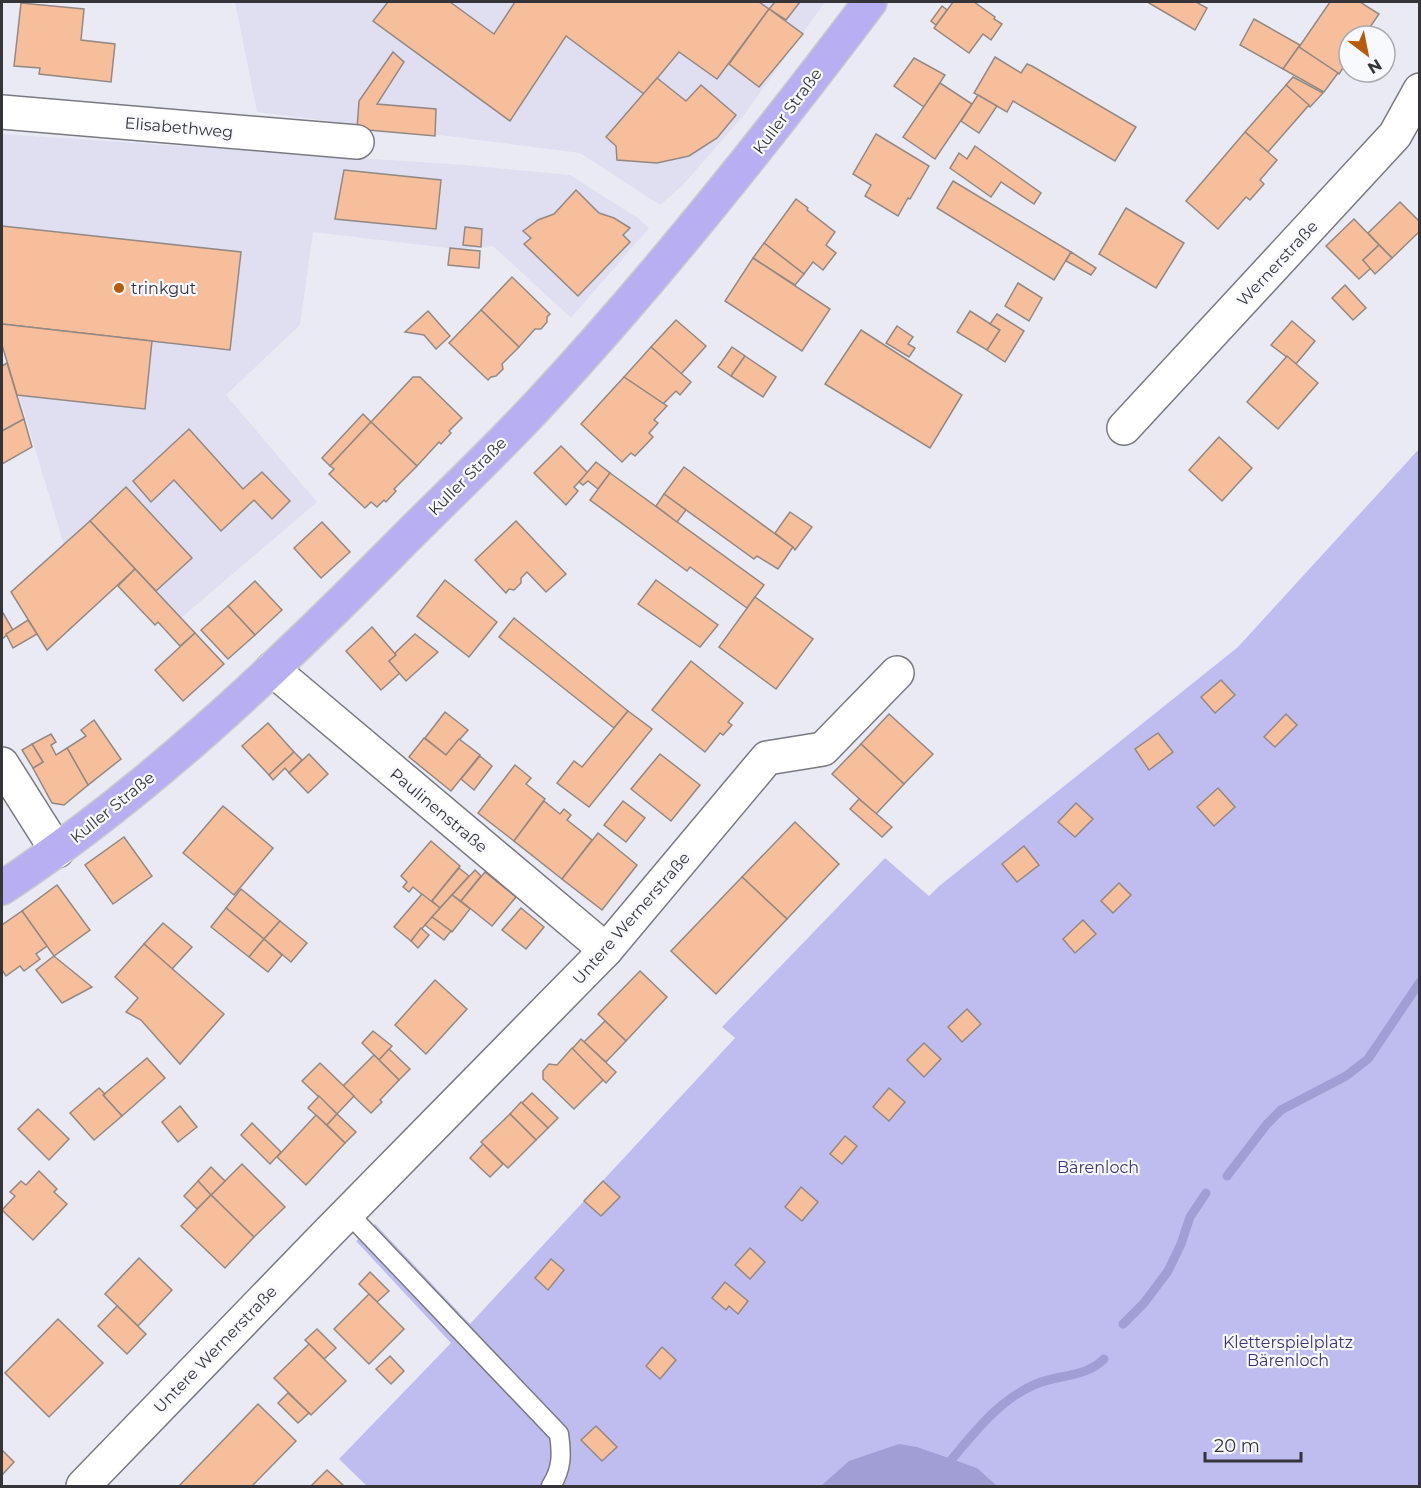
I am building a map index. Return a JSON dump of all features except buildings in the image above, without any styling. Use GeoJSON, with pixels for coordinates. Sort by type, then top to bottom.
{"type":"FeatureCollection","features":[{"type":"Feature","properties":{"kind":"main road","name":"Kuller Straße"},"geometry":{"type":"LineString","coordinates":[[2,888],[57,852],[174,757],[272,669],[540,403],[732,182],[867,2]]}},
{"type":"Feature","properties":{"kind":"street","name":"Wernerstraße"},"geometry":{"type":"LineString","coordinates":[[1124,428],[1395,135],[1419,90]]}},
{"type":"Feature","properties":{"kind":"street","name":"Elisabethweg"},"geometry":{"type":"LineString","coordinates":[[2,112],[357,142]]}},
{"type":"Feature","properties":{"kind":"street","name":"Paulinenstraße"},"geometry":{"type":"LineString","coordinates":[[272,669],[606,950]]}},
{"type":"Feature","properties":{"kind":"street","name":"Untere Wernerstraße"},"geometry":{"type":"LineString","coordinates":[[83,1486],[606,950],[767,758],[823,749],[897,673]]}},
{"type":"Feature","properties":{"kind":"street"},"geometry":{"type":"LineString","coordinates":[[2,764],[57,852]]}},
{"type":"Feature","properties":{"kind":"lane"},"geometry":{"type":"LineString","coordinates":[[348,1213],[559,1434],[562,1452],[560,1472],[551,1486]]}},
{"type":"Feature","properties":{"kind":"shaded area"},"geometry":{"type":"Polygon","coordinates":[[[235,2],[825,2],[744,115],[682,186],[660,205],[580,153],[257,112],[235,2]]]}},
{"type":"Feature","properties":{"kind":"shaded area"},"geometry":{"type":"Polygon","coordinates":[[[2,134],[464,165],[570,175],[638,218],[649,228],[571,318],[493,246],[456,249],[313,232],[300,325],[226,395],[317,502],[181,618],[90,521],[64,545],[2,339],[2,134]]]}},
{"type":"Feature","properties":{"kind":"shaded area"},"geometry":{"type":"Polygon","coordinates":[[[899,1444],[917,1447],[977,1468],[997,1486],[821,1486],[849,1461],[899,1444]]]}},
{"type":"Feature","properties":{"kind":"green space","name":"Bärenloch"},"geometry":{"type":"Polygon","coordinates":[[[1419,449],[1419,1486],[367,1486],[339,1459],[451,1343],[356,1241],[375,1224],[470,1324],[735,1038],[722,1027],[885,858],[929,896],[1238,647],[1419,449]]]}},
{"type":"Feature","properties":{"kind":"waterway"},"geometry":{"type":"LineString","coordinates":[[1227,1176],[1267,1124],[1281,1110],[1346,1076],[1368,1059],[1420,982]]}},
{"type":"Feature","properties":{"kind":"waterway"},"geometry":{"type":"LineString","coordinates":[[1123,1324],[1144,1303],[1168,1271],[1181,1244],[1190,1217],[1206,1193]]}},
{"type":"Feature","properties":{"kind":"waterway"},"geometry":{"type":"LineString","coordinates":[[945,1467],[997,1409],[1022,1391],[1045,1381],[1089,1370],[1104,1359]]}},
{"type":"Feature","properties":{"kind":"place","name":"trinkgut"},"geometry":{"type":"Point","coordinates":[119,288]}},
{"type":"Feature","properties":{"kind":"park label","name":"Kletterspielplatz Bärenloch"},"geometry":{"type":"Point","coordinates":[1288,1351]}}]}
